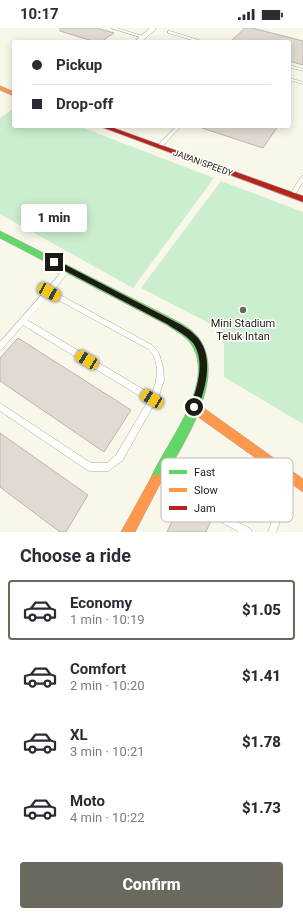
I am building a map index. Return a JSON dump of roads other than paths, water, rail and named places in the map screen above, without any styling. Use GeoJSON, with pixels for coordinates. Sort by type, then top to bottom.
{"type":"FeatureCollection","features":[{"type":"Feature","properties":{"kind":"street"},"geometry":{"type":"LineString","coordinates":[[140,40],[154,28]]}},
{"type":"Feature","properties":{"kind":"street"},"geometry":{"type":"LineString","coordinates":[[0,88],[12,93]]}},
{"type":"Feature","properties":{"kind":"street","name":"JALAN SPEEDY"},"geometry":{"type":"LineString","coordinates":[[107,128],[303,199]]}},
{"type":"Feature","properties":{"kind":"street"},"geometry":{"type":"LineString","coordinates":[[0,234],[170,322],[185,331],[196,342],[202,355],[203,373],[199,395],[187,422],[168,458]]}},
{"type":"Feature","properties":{"kind":"street"},"geometry":{"type":"LineString","coordinates":[[194,407],[264,458]]}},
{"type":"Feature","properties":{"kind":"street"},"geometry":{"type":"LineString","coordinates":[[128,532],[161,470]]}},
{"type":"Feature","properties":{"kind":"street"},"geometry":{"type":"LineString","coordinates":[[293,479],[303,486]]}},
{"type":"Feature","properties":{"kind":"lane"},"geometry":{"type":"LineString","coordinates":[[113,28],[144,37]]}},
{"type":"Feature","properties":{"kind":"lane"},"geometry":{"type":"LineString","coordinates":[[169,32],[197,40]]}},
{"type":"Feature","properties":{"kind":"lane"},"geometry":{"type":"LineString","coordinates":[[291,67],[303,70]]}},
{"type":"Feature","properties":{"kind":"lane"},"geometry":{"type":"LineString","coordinates":[[291,80],[303,83]]}},
{"type":"Feature","properties":{"kind":"lane"},"geometry":{"type":"LineString","coordinates":[[159,147],[177,128]]}},
{"type":"Feature","properties":{"kind":"lane"},"geometry":{"type":"LineString","coordinates":[[292,196],[303,178]]}},
{"type":"Feature","properties":{"kind":"lane"},"geometry":{"type":"LineString","coordinates":[[0,347],[68,269]]}},
{"type":"Feature","properties":{"kind":"lane"},"geometry":{"type":"LineString","coordinates":[[0,407],[90,467],[108,467],[119,458],[152,399],[160,380],[160,368],[157,355],[150,347],[49,292]]}},
{"type":"Feature","properties":{"kind":"lane"},"geometry":{"type":"LineString","coordinates":[[23,321],[152,399]]}},
{"type":"Feature","properties":{"kind":"lane"},"geometry":{"type":"LineString","coordinates":[[230,522],[248,532]]}},
{"type":"Feature","properties":{"kind":"lane"},"geometry":{"type":"LineString","coordinates":[[272,532],[276,522]]}},
{"type":"Feature","properties":{"kind":"place","name":"Mini Stadium Teluk Intan"},"geometry":{"type":"Point","coordinates":[243,310]}}]}
